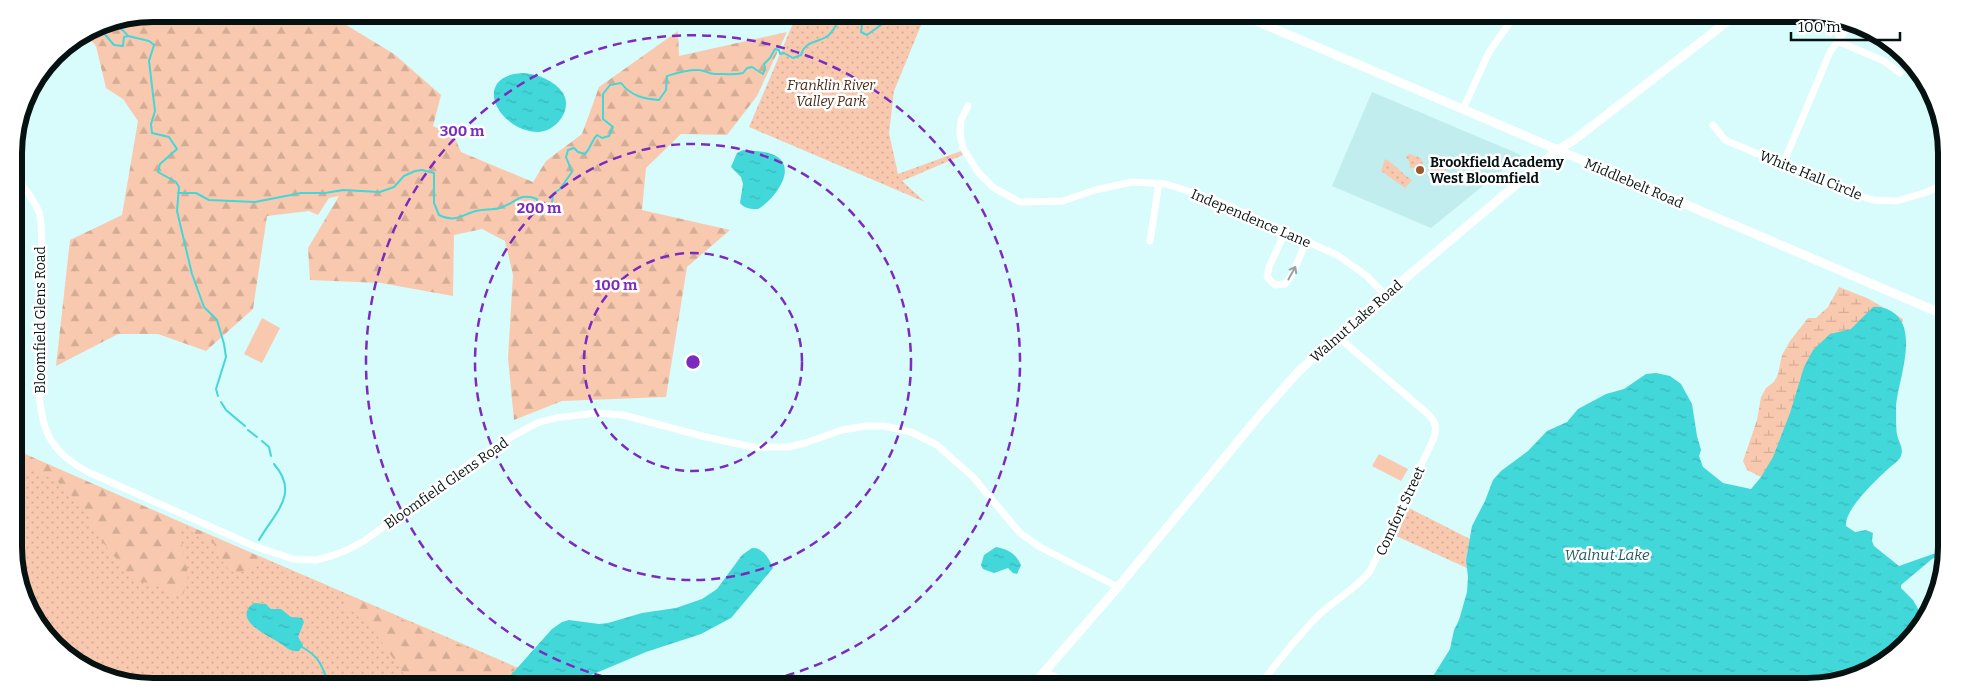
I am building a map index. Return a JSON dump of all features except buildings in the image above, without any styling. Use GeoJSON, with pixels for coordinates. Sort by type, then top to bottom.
{"type":"FeatureCollection","features":[{"type":"Feature","properties":{"kind":"street","name":"Middlebelt Road"},"geometry":{"type":"LineString","coordinates":[[1260,22],[1464,109],[1556,151],[1740,227],[1938,313]]}},
{"type":"Feature","properties":{"kind":"street"},"geometry":{"type":"LineString","coordinates":[[1464,109],[1489,52],[1510,22]]}},
{"type":"Feature","properties":{"kind":"street","name":"Walnut Lake Road"},"geometry":{"type":"LineString","coordinates":[[1039,677],[1118,587],[1265,409],[1298,372],[1384,295],[1556,151],[1574,140],[1727,22]]}},
{"type":"Feature","properties":{"kind":"street"},"geometry":{"type":"LineString","coordinates":[[1783,164],[1837,41],[1847,28]]}},
{"type":"Feature","properties":{"kind":"street"},"geometry":{"type":"LineString","coordinates":[[1837,41],[1884,61],[1900,73]]}},
{"type":"Feature","properties":{"kind":"street","name":"Independence Lane"},"geometry":{"type":"LineString","coordinates":[[968,106],[960,120],[963,148],[978,172],[994,188],[1020,202],[1064,201],[1095,190],[1132,182],[1166,184],[1213,199],[1337,255],[1367,276],[1384,295]]}},
{"type":"Feature","properties":{"kind":"street","name":"White Hall Circle"},"geometry":{"type":"LineString","coordinates":[[1713,125],[1725,140],[1848,192],[1873,200],[1897,201],[1938,187]]}},
{"type":"Feature","properties":{"kind":"street"},"geometry":{"type":"LineString","coordinates":[[1150,241],[1159,183]]}},
{"type":"Feature","properties":{"kind":"street","name":"Bloomfield Glens Road"},"geometry":{"type":"LineString","coordinates":[[23,186],[40,214],[43,286],[39,365],[40,403],[44,424],[50,439],[73,464],[88,472],[262,549],[293,559],[316,560],[347,550],[399,516],[474,461],[516,434],[537,423],[555,418],[596,413],[637,418],[706,437],[753,447],[789,447],[842,430],[866,426],[898,428],[911,432],[937,445],[967,472],[1020,533],[1040,547],[1118,587]]}},
{"type":"Feature","properties":{"kind":"street"},"geometry":{"type":"LineString","coordinates":[[1285,232],[1269,267],[1267,277],[1274,285],[1285,284],[1292,275],[1306,242]]}},
{"type":"Feature","properties":{"kind":"street","name":"Comfort Street"},"geometry":{"type":"LineString","coordinates":[[1266,677],[1311,623],[1335,601],[1362,581],[1370,571],[1436,431],[1435,421],[1428,414],[1337,336]]}},
{"type":"Feature","properties":{"kind":"street"},"geometry":{"type":"LineString","coordinates":[[1044,672],[1057,677]]}},
{"type":"Feature","properties":{"kind":"shaded area","name":"Brookfield Academy West Bloomfield"},"geometry":{"type":"Polygon","coordinates":[[[1372,92],[1521,155],[1431,228],[1332,186],[1372,92]]]}},
{"type":"Feature","properties":{"kind":"green space"},"geometry":{"type":"Polygon","coordinates":[[[145,23],[343,23],[394,54],[441,95],[433,126],[454,136],[461,152],[533,182],[546,161],[582,134],[599,87],[678,31],[679,56],[787,32],[757,96],[727,135],[681,134],[646,168],[642,210],[730,230],[687,267],[666,397],[562,401],[514,420],[508,358],[513,275],[505,241],[482,229],[454,235],[453,296],[381,283],[310,280],[308,248],[339,196],[329,198],[318,215],[309,211],[267,216],[253,309],[206,351],[158,334],[118,334],[56,366],[70,240],[122,215],[138,121],[123,99],[106,88],[96,46],[90,39],[111,29],[145,23]]]}},
{"type":"Feature","properties":{"kind":"green space","name":"Franklin River Valley Park"},"geometry":{"type":"Polygon","coordinates":[[[793,23],[922,23],[894,91],[889,133],[898,174],[961,151],[963,155],[902,181],[925,202],[749,127],[793,23]]]}},
{"type":"Feature","properties":{"kind":"green space"},"geometry":{"type":"Polygon","coordinates":[[[1409,154],[1421,158],[1423,164],[1418,168],[1410,168],[1406,157],[1409,154]]]}},
{"type":"Feature","properties":{"kind":"green space"},"geometry":{"type":"Polygon","coordinates":[[[1440,155],[1449,167],[1438,177],[1428,165],[1440,155]]]}},
{"type":"Feature","properties":{"kind":"green space"},"geometry":{"type":"Polygon","coordinates":[[[1385,159],[1412,180],[1405,188],[1381,171],[1385,159]]]}},
{"type":"Feature","properties":{"kind":"green space"},"geometry":{"type":"Polygon","coordinates":[[[1839,287],[1867,298],[1903,319],[1902,324],[1761,477],[1747,470],[1743,461],[1757,420],[1761,397],[1766,388],[1774,382],[1778,374],[1782,355],[1790,341],[1808,318],[1816,318],[1828,307],[1839,287]]]}},
{"type":"Feature","properties":{"kind":"green space"},"geometry":{"type":"Polygon","coordinates":[[[262,318],[280,328],[262,363],[244,354],[262,318]]]}},
{"type":"Feature","properties":{"kind":"green space"},"geometry":{"type":"Polygon","coordinates":[[[22,453],[267,560],[253,564],[244,572],[233,572],[225,566],[213,542],[193,533],[187,526],[180,530],[188,578],[183,594],[172,597],[155,585],[134,581],[97,535],[85,509],[56,480],[22,467],[22,453]]]}},
{"type":"Feature","properties":{"kind":"green space"},"geometry":{"type":"Polygon","coordinates":[[[22,454],[530,673],[528,678],[154,678],[111,671],[81,655],[55,633],[36,604],[29,589],[22,546],[22,454]]]}},
{"type":"Feature","properties":{"kind":"green space"},"geometry":{"type":"Polygon","coordinates":[[[1379,454],[1408,469],[1401,481],[1372,466],[1379,454]]]}},
{"type":"Feature","properties":{"kind":"green space"},"geometry":{"type":"Polygon","coordinates":[[[1407,507],[1470,539],[1466,560],[1467,568],[1394,535],[1407,507]]]}},
{"type":"Feature","properties":{"kind":"green space"},"geometry":{"type":"Polygon","coordinates":[[[346,595],[515,669],[508,678],[406,678],[366,619],[346,608],[346,595]]]}},
{"type":"Feature","properties":{"kind":"water"},"geometry":{"type":"Polygon","coordinates":[[[522,73],[545,78],[559,88],[566,100],[564,113],[557,124],[545,131],[525,130],[512,124],[496,104],[494,94],[497,84],[506,77],[522,73]]]}},
{"type":"Feature","properties":{"kind":"water"},"geometry":{"type":"Polygon","coordinates":[[[743,150],[774,155],[781,160],[785,167],[777,192],[758,209],[746,208],[740,203],[743,184],[741,177],[731,167],[737,153],[743,150]]]}},
{"type":"Feature","properties":{"kind":"water","name":"Walnut Lake"},"geometry":{"type":"Polygon","coordinates":[[[1873,307],[1878,307],[1891,311],[1900,319],[1905,330],[1906,342],[1896,408],[1897,432],[1902,453],[1899,460],[1876,480],[1855,504],[1847,519],[1846,526],[1855,532],[1866,530],[1873,533],[1872,541],[1874,546],[1899,566],[1938,554],[1937,557],[1901,585],[1901,588],[1913,600],[1920,613],[1900,639],[1887,650],[1858,668],[1833,675],[1816,677],[1432,677],[1450,649],[1454,630],[1459,620],[1467,592],[1466,560],[1472,526],[1493,480],[1501,471],[1528,451],[1547,431],[1567,422],[1578,409],[1606,394],[1624,389],[1646,374],[1656,373],[1670,376],[1681,384],[1692,404],[1701,450],[1699,456],[1703,467],[1723,483],[1751,489],[1773,457],[1790,413],[1804,367],[1813,350],[1830,334],[1851,329],[1873,307]]]}},
{"type":"Feature","properties":{"kind":"water"},"geometry":{"type":"Polygon","coordinates":[[[996,547],[1008,551],[1017,558],[1021,565],[1017,574],[1008,568],[994,573],[983,569],[981,565],[984,555],[996,547]]]}},
{"type":"Feature","properties":{"kind":"water"},"geometry":{"type":"Polygon","coordinates":[[[752,548],[756,548],[763,552],[773,568],[731,618],[701,634],[646,652],[585,678],[508,678],[552,629],[562,622],[569,620],[599,624],[608,623],[642,613],[676,608],[702,599],[717,589],[742,555],[752,548]]]}},
{"type":"Feature","properties":{"kind":"water"},"geometry":{"type":"Polygon","coordinates":[[[254,603],[266,604],[271,609],[281,609],[291,617],[302,618],[304,622],[298,637],[303,645],[299,651],[289,649],[254,627],[247,615],[248,609],[254,603]]]}},
{"type":"Feature","properties":{"kind":"waterway"},"geometry":{"type":"LineString","coordinates":[[178,193],[196,193],[209,200],[255,202],[301,193],[325,193],[343,190],[380,192],[394,187],[404,176],[422,170],[434,173],[434,203],[439,215],[445,217],[458,218],[476,211],[500,208],[522,197],[537,199],[537,203],[544,208],[552,203],[553,194],[560,189],[572,172],[566,157],[568,150],[574,148],[578,152],[585,154],[597,135],[602,138],[609,136],[613,127],[603,119],[603,94],[610,85],[621,83],[638,96],[659,100],[666,90],[667,76],[691,70],[713,74],[737,74],[743,73],[747,68],[752,67],[763,74],[764,64],[775,49],[779,50],[780,54],[784,53],[793,58],[801,55],[805,47],[829,35],[837,23]]}},
{"type":"Feature","properties":{"kind":"waterway"},"geometry":{"type":"LineString","coordinates":[[861,23],[861,32],[867,35],[884,23]]}},
{"type":"Feature","properties":{"kind":"waterway"},"geometry":{"type":"LineString","coordinates":[[117,28],[128,36]]}},
{"type":"Feature","properties":{"kind":"waterway"},"geometry":{"type":"LineString","coordinates":[[103,33],[114,45],[123,46],[124,37],[128,36],[149,41],[154,45],[149,61],[155,111],[151,124],[152,133],[169,137],[177,149],[160,164],[158,172],[176,182],[179,187],[177,211],[192,274],[204,307],[217,320],[224,344],[226,357],[216,389],[218,396]]}},
{"type":"Feature","properties":{"kind":"waterway"},"geometry":{"type":"LineString","coordinates":[[221,402],[226,410],[245,426]]}},
{"type":"Feature","properties":{"kind":"waterway"},"geometry":{"type":"LineString","coordinates":[[248,430],[257,437]]}},
{"type":"Feature","properties":{"kind":"waterway"},"geometry":{"type":"LineString","coordinates":[[262,441],[269,447],[271,456]]}},
{"type":"Feature","properties":{"kind":"waterway"},"geometry":{"type":"LineString","coordinates":[[259,540],[278,512],[285,494],[285,485],[274,464]]}},
{"type":"Feature","properties":{"kind":"waterway"},"geometry":{"type":"LineString","coordinates":[[302,647],[320,663],[327,678]]}},
{"type":"Feature","properties":{"kind":"place","name":"Brookfield Academy West Bloomfield"},"geometry":{"type":"Point","coordinates":[1420,170]}}]}
